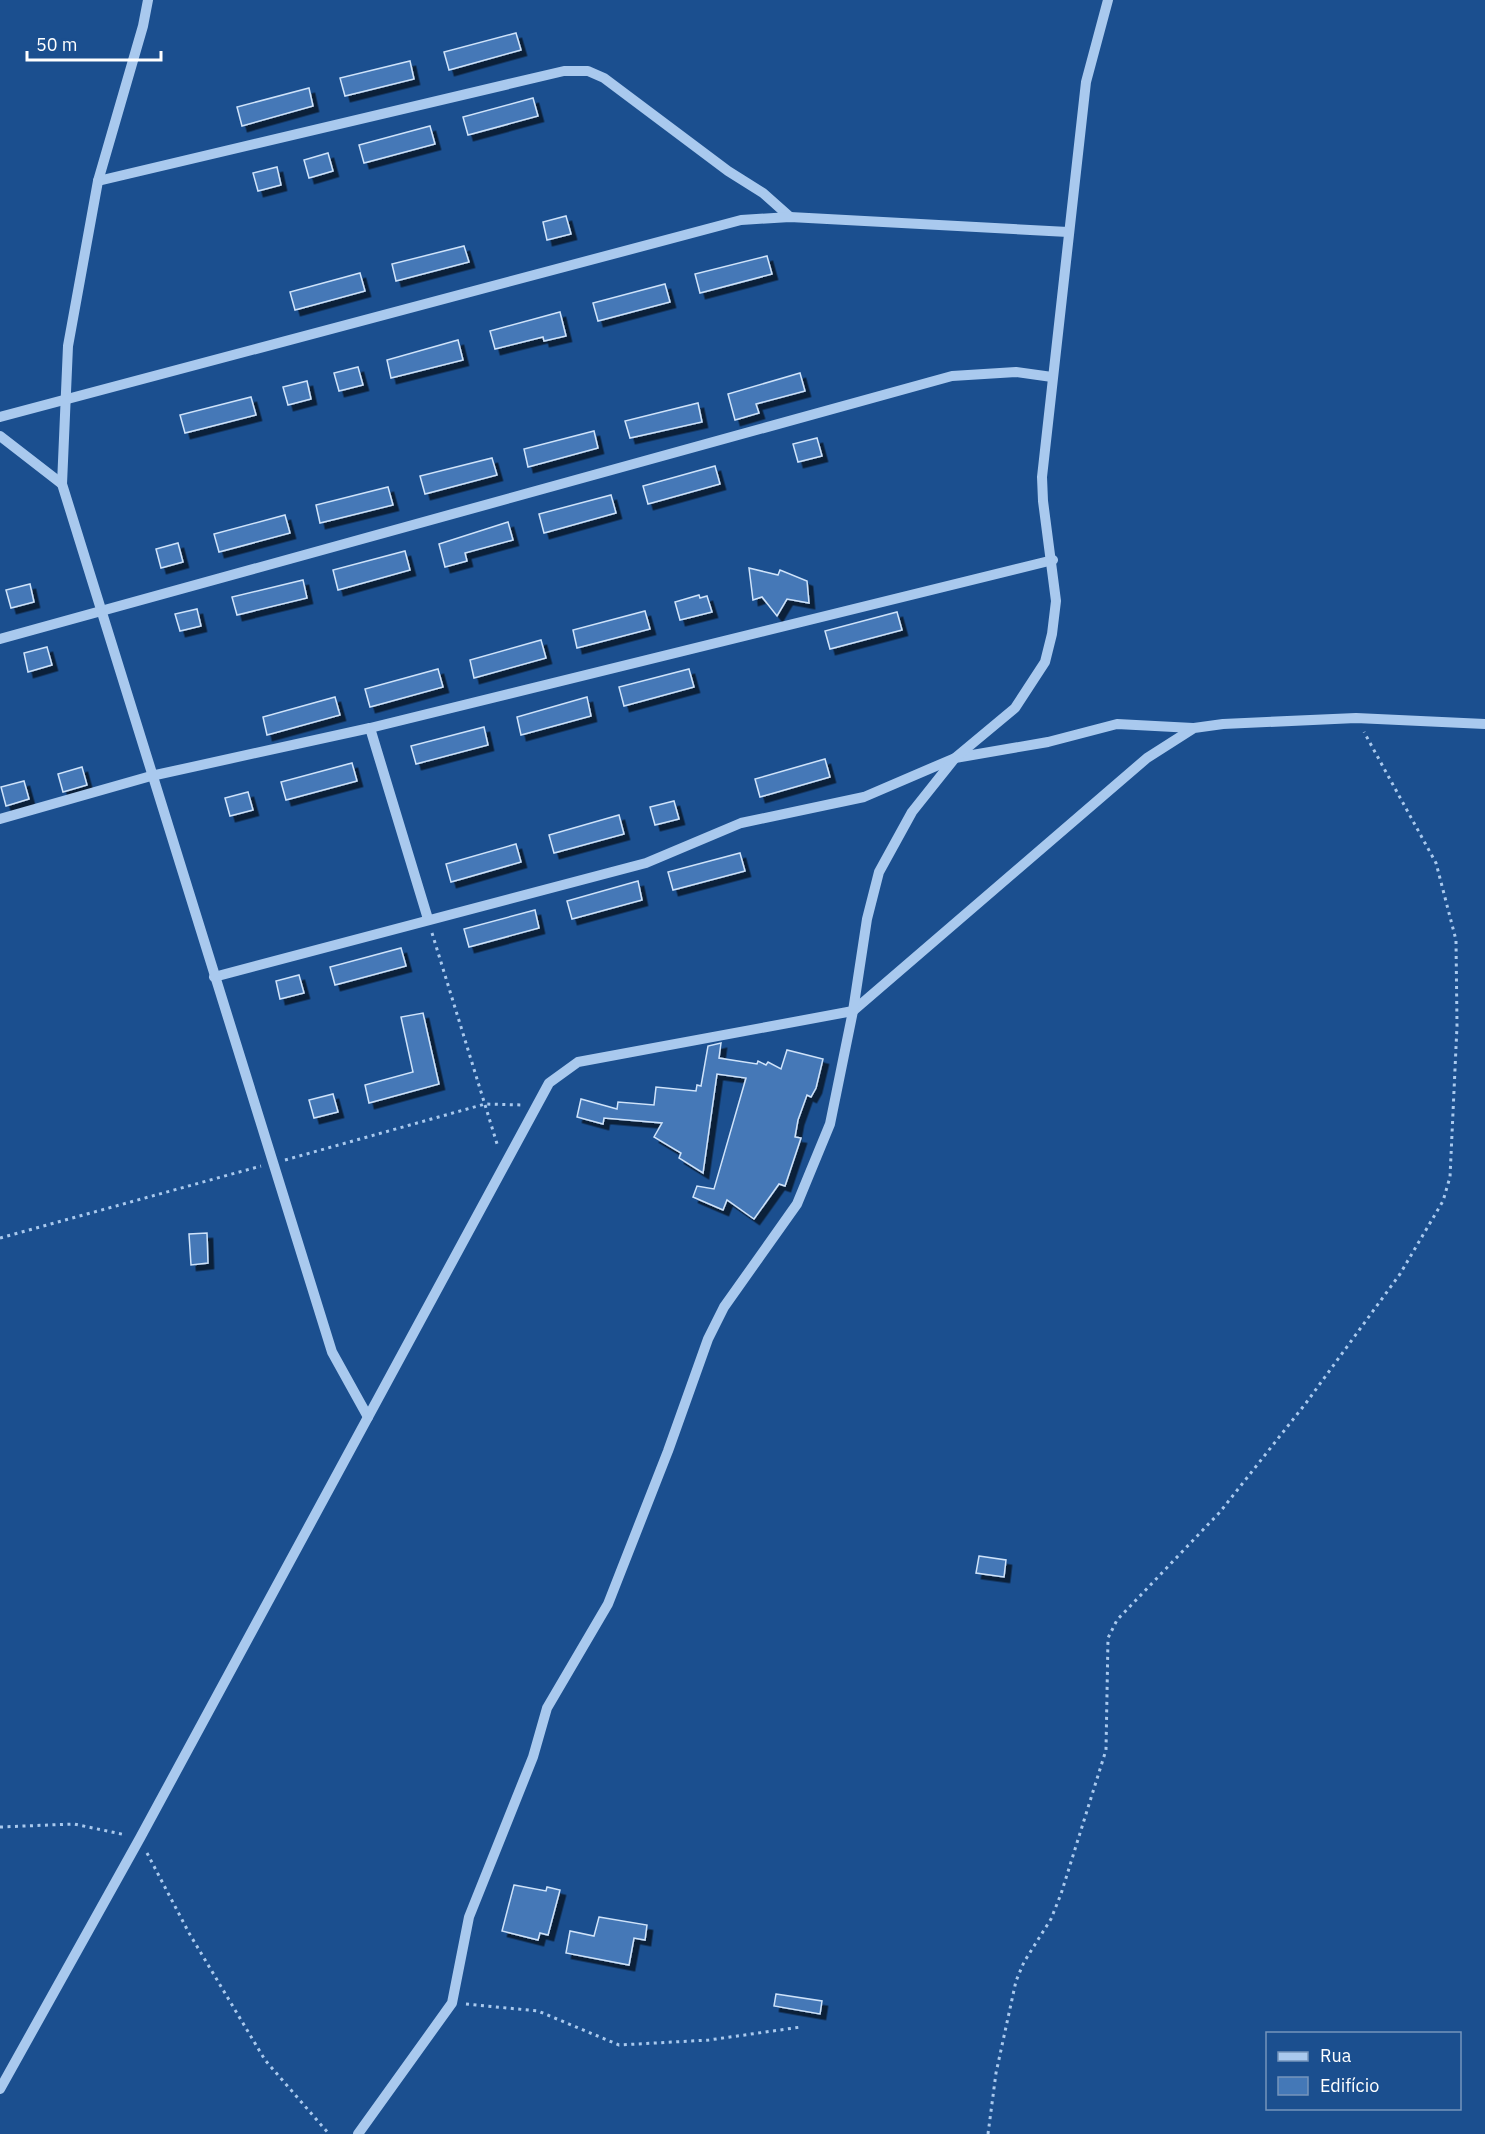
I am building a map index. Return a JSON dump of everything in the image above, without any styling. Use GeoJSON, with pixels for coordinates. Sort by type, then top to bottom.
{"type":"FeatureCollection","features":[{"type":"Feature","properties":{"kind":"street"},"geometry":{"type":"LineString","coordinates":[[148,0],[143,26],[98,182],[68,346],[62,484],[332,1352],[368,1417]]}},
{"type":"Feature","properties":{"kind":"street"},"geometry":{"type":"LineString","coordinates":[[358,2134],[452,2003],[469,1917],[533,1757],[547,1708],[608,1604],[713,1328],[724,1307],[797,1204],[830,1124],[853,1011],[867,919],[879,872],[912,813],[955,758],[1015,708],[1045,662],[1052,634],[1056,601],[1042,477],[1086,82],[1108,0]]}},
{"type":"Feature","properties":{"kind":"street"},"geometry":{"type":"LineString","coordinates":[[98,182],[564,71],[588,71],[604,78],[728,171],[763,193],[790,217]]}},
{"type":"Feature","properties":{"kind":"street"},"geometry":{"type":"LineString","coordinates":[[0,417],[741,220],[790,217],[1068,232]]}},
{"type":"Feature","properties":{"kind":"street"},"geometry":{"type":"LineString","coordinates":[[0,639],[952,376],[1016,372],[1052,376]]}},
{"type":"Feature","properties":{"kind":"street"},"geometry":{"type":"LineString","coordinates":[[0,436],[62,484]]}},
{"type":"Feature","properties":{"kind":"street"},"geometry":{"type":"LineString","coordinates":[[0,819],[151,776],[370,728],[1053,560]]}},
{"type":"Feature","properties":{"kind":"street"},"geometry":{"type":"LineString","coordinates":[[214,977],[645,863],[741,823],[864,797],[955,758],[1048,742],[1117,724],[1194,728],[1223,724],[1356,718],[1485,724]]}},
{"type":"Feature","properties":{"kind":"street"},"geometry":{"type":"LineString","coordinates":[[370,728],[428,919]]}},
{"type":"Feature","properties":{"kind":"street"},"geometry":{"type":"LineString","coordinates":[[0,2089],[140,1838],[549,1083],[578,1062],[853,1011],[1147,758],[1194,728]]}},
{"type":"Feature","properties":{"kind":"path"},"geometry":{"type":"LineString","coordinates":[[988,2134],[996,2073],[1016,1981],[1024,1962],[1051,1919],[1061,1894],[1106,1750],[1108,1638],[1117,1620],[1221,1512],[1306,1403],[1400,1274],[1443,1201],[1450,1177],[1457,1026],[1456,939],[1436,862],[1356,718]]}},
{"type":"Feature","properties":{"kind":"path"},"geometry":{"type":"LineString","coordinates":[[428,919],[504,1166]]}},
{"type":"Feature","properties":{"kind":"path"},"geometry":{"type":"LineString","coordinates":[[0,1827],[74,1824],[140,1838],[189,1934],[265,2060],[329,2134]]}},
{"type":"Feature","properties":{"kind":"path"},"geometry":{"type":"LineString","coordinates":[[452,2003],[538,2011],[619,2045],[709,2040],[801,2027]]}},
{"type":"Feature","properties":{"kind":"building"},"geometry":{"type":"Polygon","coordinates":[[[516,33],[521,50],[449,70],[444,52],[516,33]]]}},
{"type":"Feature","properties":{"kind":"building"},"geometry":{"type":"Polygon","coordinates":[[[410,61],[414,79],[345,96],[340,78],[410,61]]]}},
{"type":"Feature","properties":{"kind":"building"},"geometry":{"type":"Polygon","coordinates":[[[309,88],[313,106],[242,126],[237,107],[309,88]]]}},
{"type":"Feature","properties":{"kind":"building"},"geometry":{"type":"Polygon","coordinates":[[[533,98],[538,116],[468,135],[463,117],[533,98]]]}},
{"type":"Feature","properties":{"kind":"building"},"geometry":{"type":"Polygon","coordinates":[[[430,126],[435,144],[364,163],[359,145],[430,126]]]}},
{"type":"Feature","properties":{"kind":"building"},"geometry":{"type":"Polygon","coordinates":[[[328,153],[333,171],[309,178],[304,160],[328,153]]]}},
{"type":"Feature","properties":{"kind":"building"},"geometry":{"type":"Polygon","coordinates":[[[277,167],[281,185],[258,191],[253,173],[277,167]]]}},
{"type":"Feature","properties":{"kind":"building"},"geometry":{"type":"Polygon","coordinates":[[[566,216],[571,234],[547,240],[543,222],[566,216]]]}},
{"type":"Feature","properties":{"kind":"building"},"geometry":{"type":"Polygon","coordinates":[[[464,246],[469,262],[396,281],[392,264],[464,246]]]}},
{"type":"Feature","properties":{"kind":"building"},"geometry":{"type":"Polygon","coordinates":[[[767,256],[772,274],[700,293],[695,274],[767,256]]]}},
{"type":"Feature","properties":{"kind":"building"},"geometry":{"type":"Polygon","coordinates":[[[360,273],[365,291],[295,310],[290,292],[360,273]]]}},
{"type":"Feature","properties":{"kind":"building"},"geometry":{"type":"Polygon","coordinates":[[[665,284],[670,302],[598,321],[593,303],[665,284]]]}},
{"type":"Feature","properties":{"kind":"building"},"geometry":{"type":"Polygon","coordinates":[[[560,312],[566,336],[544,341],[543,337],[495,349],[490,331],[560,312]]]}},
{"type":"Feature","properties":{"kind":"building"},"geometry":{"type":"Polygon","coordinates":[[[458,340],[463,360],[391,378],[387,360],[458,340]]]}},
{"type":"Feature","properties":{"kind":"building"},"geometry":{"type":"Polygon","coordinates":[[[358,367],[363,385],[339,391],[334,373],[358,367]]]}},
{"type":"Feature","properties":{"kind":"building"},"geometry":{"type":"Polygon","coordinates":[[[800,373],[805,391],[756,404],[759,413],[735,420],[728,394],[800,373]]]}},
{"type":"Feature","properties":{"kind":"building"},"geometry":{"type":"Polygon","coordinates":[[[307,381],[311,399],[288,405],[283,387],[307,381]]]}},
{"type":"Feature","properties":{"kind":"building"},"geometry":{"type":"Polygon","coordinates":[[[251,397],[256,415],[185,433],[180,415],[251,397]]]}},
{"type":"Feature","properties":{"kind":"building"},"geometry":{"type":"Polygon","coordinates":[[[698,403],[702,422],[630,438],[625,421],[698,403]]]}},
{"type":"Feature","properties":{"kind":"building"},"geometry":{"type":"Polygon","coordinates":[[[594,431],[598,448],[528,467],[524,449],[594,431]]]}},
{"type":"Feature","properties":{"kind":"building"},"geometry":{"type":"Polygon","coordinates":[[[817,438],[822,456],[798,462],[793,444],[817,438]]]}},
{"type":"Feature","properties":{"kind":"building"},"geometry":{"type":"Polygon","coordinates":[[[492,458],[497,475],[425,494],[420,476],[492,458]]]}},
{"type":"Feature","properties":{"kind":"building"},"geometry":{"type":"Polygon","coordinates":[[[715,466],[720,484],[648,504],[643,486],[715,466]]]}},
{"type":"Feature","properties":{"kind":"building"},"geometry":{"type":"Polygon","coordinates":[[[388,487],[393,505],[320,523],[316,505],[388,487]]]}},
{"type":"Feature","properties":{"kind":"building"},"geometry":{"type":"Polygon","coordinates":[[[611,495],[616,513],[544,533],[539,514],[611,495]]]}},
{"type":"Feature","properties":{"kind":"building"},"geometry":{"type":"Polygon","coordinates":[[[285,515],[290,533],[219,552],[214,534],[285,515]]]}},
{"type":"Feature","properties":{"kind":"building"},"geometry":{"type":"Polygon","coordinates":[[[508,522],[513,540],[465,553],[467,561],[445,567],[439,544],[508,522]]]}},
{"type":"Feature","properties":{"kind":"building"},"geometry":{"type":"Polygon","coordinates":[[[178,543],[183,562],[161,568],[156,549],[178,543]]]}},
{"type":"Feature","properties":{"kind":"building"},"geometry":{"type":"Polygon","coordinates":[[[405,551],[410,570],[338,590],[333,570],[405,551]]]}},
{"type":"Feature","properties":{"kind":"building"},"geometry":{"type":"Polygon","coordinates":[[[749,568],[778,575],[780,570],[807,581],[809,603],[787,599],[777,616],[762,597],[753,600],[749,568]]]}},
{"type":"Feature","properties":{"kind":"building"},"geometry":{"type":"Polygon","coordinates":[[[303,580],[307,598],[237,615],[232,597],[303,580]]]}},
{"type":"Feature","properties":{"kind":"building"},"geometry":{"type":"Polygon","coordinates":[[[30,584],[34,602],[11,608],[6,590],[30,584]]]}},
{"type":"Feature","properties":{"kind":"building"},"geometry":{"type":"Polygon","coordinates":[[[699,595],[700,598],[707,596],[712,612],[680,620],[675,602],[699,595]]]}},
{"type":"Feature","properties":{"kind":"building"},"geometry":{"type":"Polygon","coordinates":[[[197,609],[201,626],[180,631],[175,614],[197,609]]]}},
{"type":"Feature","properties":{"kind":"building"},"geometry":{"type":"Polygon","coordinates":[[[645,611],[650,629],[577,648],[573,630],[645,611]]]}},
{"type":"Feature","properties":{"kind":"building"},"geometry":{"type":"Polygon","coordinates":[[[897,612],[902,630],[830,649],[825,631],[897,612]]]}},
{"type":"Feature","properties":{"kind":"building"},"geometry":{"type":"Polygon","coordinates":[[[541,640],[546,658],[474,678],[470,660],[541,640]]]}},
{"type":"Feature","properties":{"kind":"building"},"geometry":{"type":"Polygon","coordinates":[[[47,647],[52,665],[28,672],[24,653],[47,647]]]}},
{"type":"Feature","properties":{"kind":"building"},"geometry":{"type":"Polygon","coordinates":[[[438,669],[443,687],[370,707],[365,689],[438,669]]]}},
{"type":"Feature","properties":{"kind":"building"},"geometry":{"type":"Polygon","coordinates":[[[689,669],[694,687],[624,706],[619,687],[689,669]]]}},
{"type":"Feature","properties":{"kind":"building"},"geometry":{"type":"Polygon","coordinates":[[[335,697],[340,715],[267,735],[263,717],[335,697]]]}},
{"type":"Feature","properties":{"kind":"building"},"geometry":{"type":"Polygon","coordinates":[[[587,697],[591,716],[521,735],[517,717],[587,697]]]}},
{"type":"Feature","properties":{"kind":"building"},"geometry":{"type":"Polygon","coordinates":[[[484,727],[488,745],[416,764],[411,746],[484,727]]]}},
{"type":"Feature","properties":{"kind":"building"},"geometry":{"type":"Polygon","coordinates":[[[825,759],[830,777],[760,797],[755,779],[825,759]]]}},
{"type":"Feature","properties":{"kind":"building"},"geometry":{"type":"Polygon","coordinates":[[[352,763],[357,781],[286,800],[281,782],[352,763]]]}},
{"type":"Feature","properties":{"kind":"building"},"geometry":{"type":"Polygon","coordinates":[[[82,767],[87,785],[63,792],[58,774],[82,767]]]}},
{"type":"Feature","properties":{"kind":"building"},"geometry":{"type":"Polygon","coordinates":[[[24,781],[29,799],[6,806],[1,787],[24,781]]]}},
{"type":"Feature","properties":{"kind":"building"},"geometry":{"type":"Polygon","coordinates":[[[248,792],[253,810],[230,816],[225,798],[248,792]]]}},
{"type":"Feature","properties":{"kind":"building"},"geometry":{"type":"Polygon","coordinates":[[[674,801],[679,819],[655,825],[650,807],[674,801]]]}},
{"type":"Feature","properties":{"kind":"building"},"geometry":{"type":"Polygon","coordinates":[[[619,815],[624,834],[554,853],[549,835],[619,815]]]}},
{"type":"Feature","properties":{"kind":"building"},"geometry":{"type":"Polygon","coordinates":[[[516,844],[521,862],[451,882],[446,864],[516,844]]]}},
{"type":"Feature","properties":{"kind":"building"},"geometry":{"type":"Polygon","coordinates":[[[740,853],[745,871],[673,890],[668,872],[740,853]]]}},
{"type":"Feature","properties":{"kind":"building"},"geometry":{"type":"Polygon","coordinates":[[[638,881],[642,900],[572,919],[567,901],[638,881]]]}},
{"type":"Feature","properties":{"kind":"building"},"geometry":{"type":"Polygon","coordinates":[[[535,910],[539,928],[469,947],[464,929],[535,910]]]}},
{"type":"Feature","properties":{"kind":"building"},"geometry":{"type":"Polygon","coordinates":[[[401,948],[406,966],[335,985],[330,967],[401,948]]]}},
{"type":"Feature","properties":{"kind":"building"},"geometry":{"type":"Polygon","coordinates":[[[299,975],[304,993],[280,999],[276,981],[299,975]]]}},
{"type":"Feature","properties":{"kind":"building"},"geometry":{"type":"Polygon","coordinates":[[[423,1013],[439,1084],[369,1103],[365,1085],[413,1072],[401,1017],[423,1013]]]}},
{"type":"Feature","properties":{"kind":"building"},"geometry":{"type":"Polygon","coordinates":[[[721,1043],[719,1058],[757,1064],[758,1061],[766,1065],[768,1062],[781,1069],[787,1050],[823,1059],[816,1088],[811,1097],[807,1095],[798,1120],[795,1137],[801,1138],[785,1186],[779,1184],[754,1219],[727,1200],[723,1210],[693,1197],[697,1186],[714,1189],[746,1078],[717,1074],[703,1173],[679,1158],[681,1153],[654,1137],[662,1123],[604,1118],[603,1124],[577,1117],[581,1099],[617,1109],[618,1102],[654,1105],[656,1087],[696,1091],[697,1085],[701,1086],[708,1046],[721,1043]]]}},
{"type":"Feature","properties":{"kind":"building"},"geometry":{"type":"Polygon","coordinates":[[[333,1094],[338,1112],[314,1118],[309,1100],[333,1094]]]}},
{"type":"Feature","properties":{"kind":"building"},"geometry":{"type":"Polygon","coordinates":[[[207,1233],[208,1263],[191,1265],[189,1234],[207,1233]]]}},
{"type":"Feature","properties":{"kind":"building"},"geometry":{"type":"Polygon","coordinates":[[[979,1556],[1006,1560],[1004,1577],[976,1573],[979,1556]]]}},
{"type":"Feature","properties":{"kind":"building"},"geometry":{"type":"Polygon","coordinates":[[[514,1885],[546,1891],[547,1887],[560,1890],[548,1935],[540,1933],[538,1940],[502,1931],[514,1885]]]}},
{"type":"Feature","properties":{"kind":"building"},"geometry":{"type":"Polygon","coordinates":[[[599,1917],[647,1925],[645,1940],[634,1938],[629,1965],[566,1953],[570,1931],[594,1936],[599,1917]]]}},
{"type":"Feature","properties":{"kind":"building"},"geometry":{"type":"Polygon","coordinates":[[[776,1994],[822,2001],[820,2014],[774,2006],[776,1994]]]}}]}
